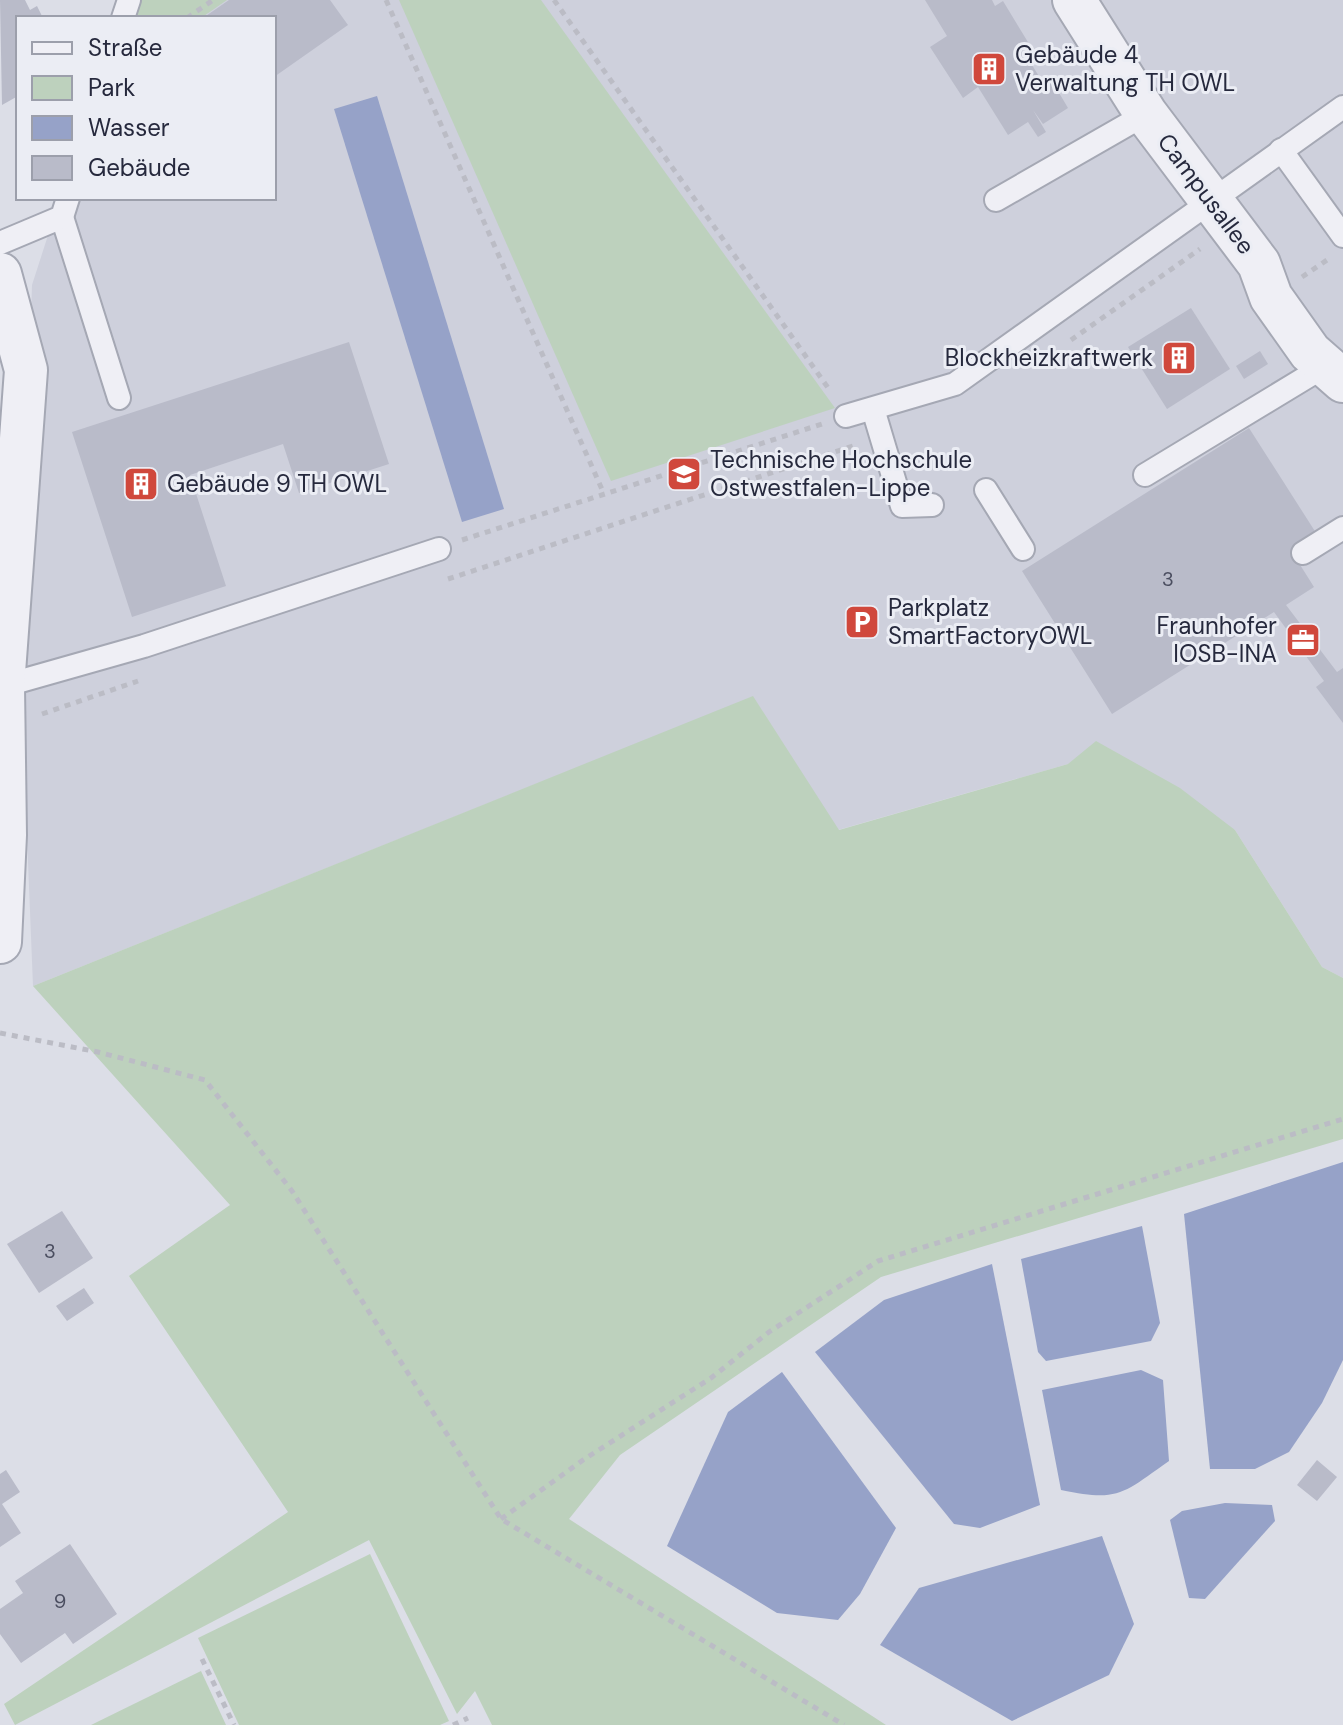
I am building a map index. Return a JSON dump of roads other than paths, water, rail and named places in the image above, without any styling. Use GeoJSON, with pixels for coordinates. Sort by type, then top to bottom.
{"type":"FeatureCollection","features":[{"type":"Feature","properties":{"kind":"street","name":"Campusallee"},"geometry":{"type":"LineString","coordinates":[[1074,0],[1146,114],[1259,264],[1271,297],[1310,352],[1334,373]]}},
{"type":"Feature","properties":{"kind":"street"},"geometry":{"type":"LineString","coordinates":[[0,274],[26,370],[3,686],[5,835],[0,942]]}},
{"type":"Feature","properties":{"kind":"lane"},"geometry":{"type":"LineString","coordinates":[[847,416],[955,384],[1221,213],[1281,150],[1343,107]]}},
{"type":"Feature","properties":{"kind":"lane"},"geometry":{"type":"LineString","coordinates":[[996,200],[1146,114]]}},
{"type":"Feature","properties":{"kind":"lane"},"geometry":{"type":"LineString","coordinates":[[1281,150],[1340,243]]}},
{"type":"Feature","properties":{"kind":"lane"},"geometry":{"type":"LineString","coordinates":[[0,243],[65,208],[119,398]]}},
{"type":"Feature","properties":{"kind":"lane"},"geometry":{"type":"LineString","coordinates":[[1145,475],[1334,373]]}},
{"type":"Feature","properties":{"kind":"lane"},"geometry":{"type":"LineString","coordinates":[[873,409],[882,436],[894,507],[932,505]]}},
{"type":"Feature","properties":{"kind":"lane"},"geometry":{"type":"LineString","coordinates":[[986,490],[1023,549]]}},
{"type":"Feature","properties":{"kind":"lane"},"geometry":{"type":"LineString","coordinates":[[1303,553],[1343,528]]}},
{"type":"Feature","properties":{"kind":"lane"},"geometry":{"type":"LineString","coordinates":[[3,686],[144,646],[439,549]]}},
{"type":"Feature","properties":{"kind":"water"},"geometry":{"type":"Polygon","coordinates":[[[377,96],[504,509],[462,522],[334,109],[377,96]]]}},
{"type":"Feature","properties":{"kind":"water"},"geometry":{"type":"Polygon","coordinates":[[[1343,1162],[1343,1360],[1322,1403],[1289,1452],[1255,1469],[1210,1469],[1184,1214],[1343,1162]]]}},
{"type":"Feature","properties":{"kind":"water"},"geometry":{"type":"Polygon","coordinates":[[[1142,1226],[1160,1323],[1151,1341],[1046,1361],[1038,1352],[1021,1259],[1142,1226]]]}},
{"type":"Feature","properties":{"kind":"water"},"geometry":{"type":"Polygon","coordinates":[[[992,1264],[1040,1505],[980,1528],[954,1524],[815,1352],[884,1300],[992,1264]]]}},
{"type":"Feature","properties":{"kind":"water"},"geometry":{"type":"Polygon","coordinates":[[[1141,1370],[1163,1380],[1169,1461],[1129,1488],[1108,1495],[1061,1490],[1042,1390],[1141,1370]]]}},
{"type":"Feature","properties":{"kind":"water"},"geometry":{"type":"Polygon","coordinates":[[[782,1372],[896,1528],[860,1594],[838,1620],[777,1613],[667,1546],[728,1412],[782,1372]]]}},
{"type":"Feature","properties":{"kind":"water"},"geometry":{"type":"Polygon","coordinates":[[[1225,1503],[1272,1505],[1275,1521],[1205,1599],[1189,1598],[1170,1520],[1182,1511],[1225,1503]]]}},
{"type":"Feature","properties":{"kind":"water"},"geometry":{"type":"Polygon","coordinates":[[[1102,1536],[1134,1624],[1109,1675],[1012,1721],[880,1645],[919,1588],[1102,1536]]]}},
{"type":"Feature","properties":{"kind":"place","name":"Gebäude 4 Verwaltung TH OWL"},"geometry":{"type":"Point","coordinates":[989,69]}},
{"type":"Feature","properties":{"kind":"place","name":"Blockheizkraftwerk"},"geometry":{"type":"Point","coordinates":[1179,358]}},
{"type":"Feature","properties":{"kind":"place","name":"Technische Hochschule Ostwestfalen-Lippe"},"geometry":{"type":"Point","coordinates":[684,474]}},
{"type":"Feature","properties":{"kind":"place","name":"Gebäude 9 TH OWL"},"geometry":{"type":"Point","coordinates":[141,484]}},
{"type":"Feature","properties":{"kind":"place","name":"Parkplatz SmartFactoryOWL"},"geometry":{"type":"Point","coordinates":[862,622]}},
{"type":"Feature","properties":{"kind":"place","name":"Fraunhofer IOSB-INA"},"geometry":{"type":"Point","coordinates":[1303,640]}}]}
